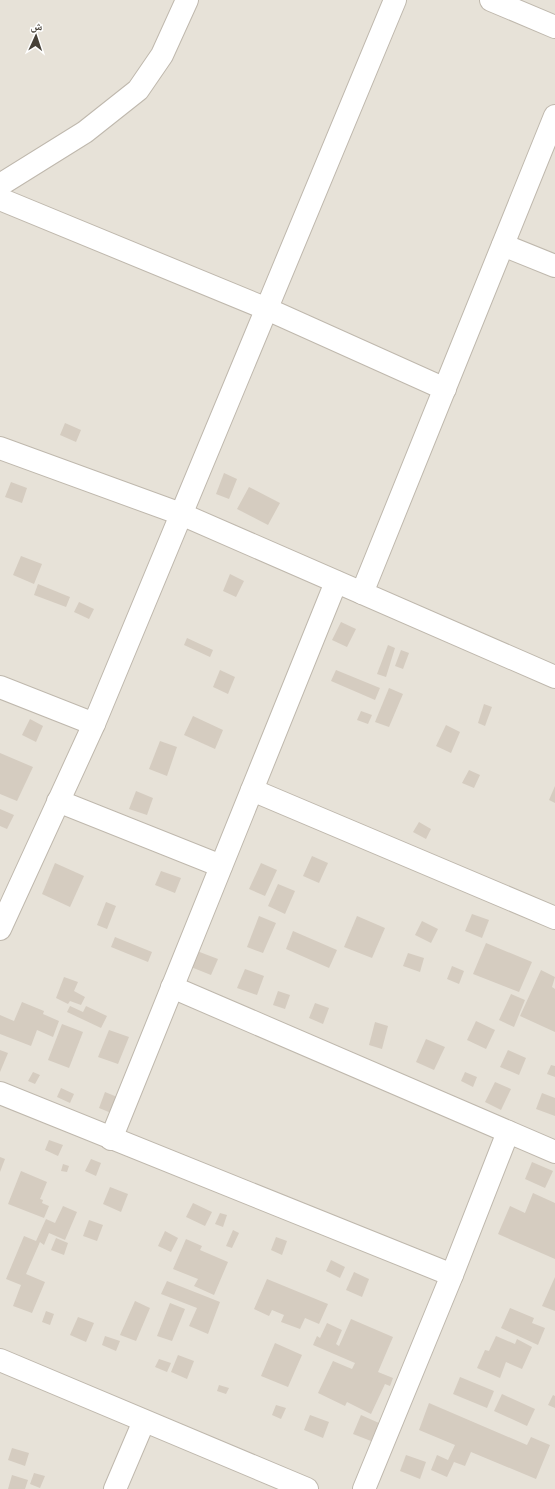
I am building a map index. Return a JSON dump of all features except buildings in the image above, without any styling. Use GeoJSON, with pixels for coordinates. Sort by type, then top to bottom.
{"type":"FeatureCollection","features":[{"type":"Feature","properties":{"kind":"street"},"geometry":{"type":"LineString","coordinates":[[0,185],[85,132],[138,90],[162,55],[187,0]]}},
{"type":"Feature","properties":{"kind":"street"},"geometry":{"type":"LineString","coordinates":[[2,920],[94,724],[395,0]]}},
{"type":"Feature","properties":{"kind":"street"},"geometry":{"type":"LineString","coordinates":[[491,0],[555,27]]}},
{"type":"Feature","properties":{"kind":"street"},"geometry":{"type":"LineString","coordinates":[[362,593],[555,116]]}},
{"type":"Feature","properties":{"kind":"street"},"geometry":{"type":"LineString","coordinates":[[0,199],[266,309],[445,389]]}},
{"type":"Feature","properties":{"kind":"street"},"geometry":{"type":"LineString","coordinates":[[503,245],[555,266]]}},
{"type":"Feature","properties":{"kind":"street"},"geometry":{"type":"LineString","coordinates":[[0,448],[181,514],[555,677]]}},
{"type":"Feature","properties":{"kind":"street"},"geometry":{"type":"LineString","coordinates":[[111,1139],[336,582]]}},
{"type":"Feature","properties":{"kind":"street"},"geometry":{"type":"LineString","coordinates":[[0,687],[94,724]]}},
{"type":"Feature","properties":{"kind":"street"},"geometry":{"type":"LineString","coordinates":[[252,790],[555,918]]}},
{"type":"Feature","properties":{"kind":"street"},"geometry":{"type":"LineString","coordinates":[[58,801],[221,866]]}},
{"type":"Feature","properties":{"kind":"street"},"geometry":{"type":"LineString","coordinates":[[172,987],[555,1152]]}},
{"type":"Feature","properties":{"kind":"street"},"geometry":{"type":"LineString","coordinates":[[0,1093],[111,1139],[452,1275]]}},
{"type":"Feature","properties":{"kind":"street"},"geometry":{"type":"LineString","coordinates":[[364,1489],[452,1275],[508,1132]]}},
{"type":"Feature","properties":{"kind":"street"},"geometry":{"type":"LineString","coordinates":[[0,1360],[306,1489]]}},
{"type":"Feature","properties":{"kind":"street"},"geometry":{"type":"LineString","coordinates":[[115,1489],[144,1421]]}},
{"type":"Feature","properties":{"kind":"shaded area"},"geometry":{"type":"Polygon","coordinates":[[[0,0],[555,0],[555,1489],[0,1489],[0,0]]]}}]}
